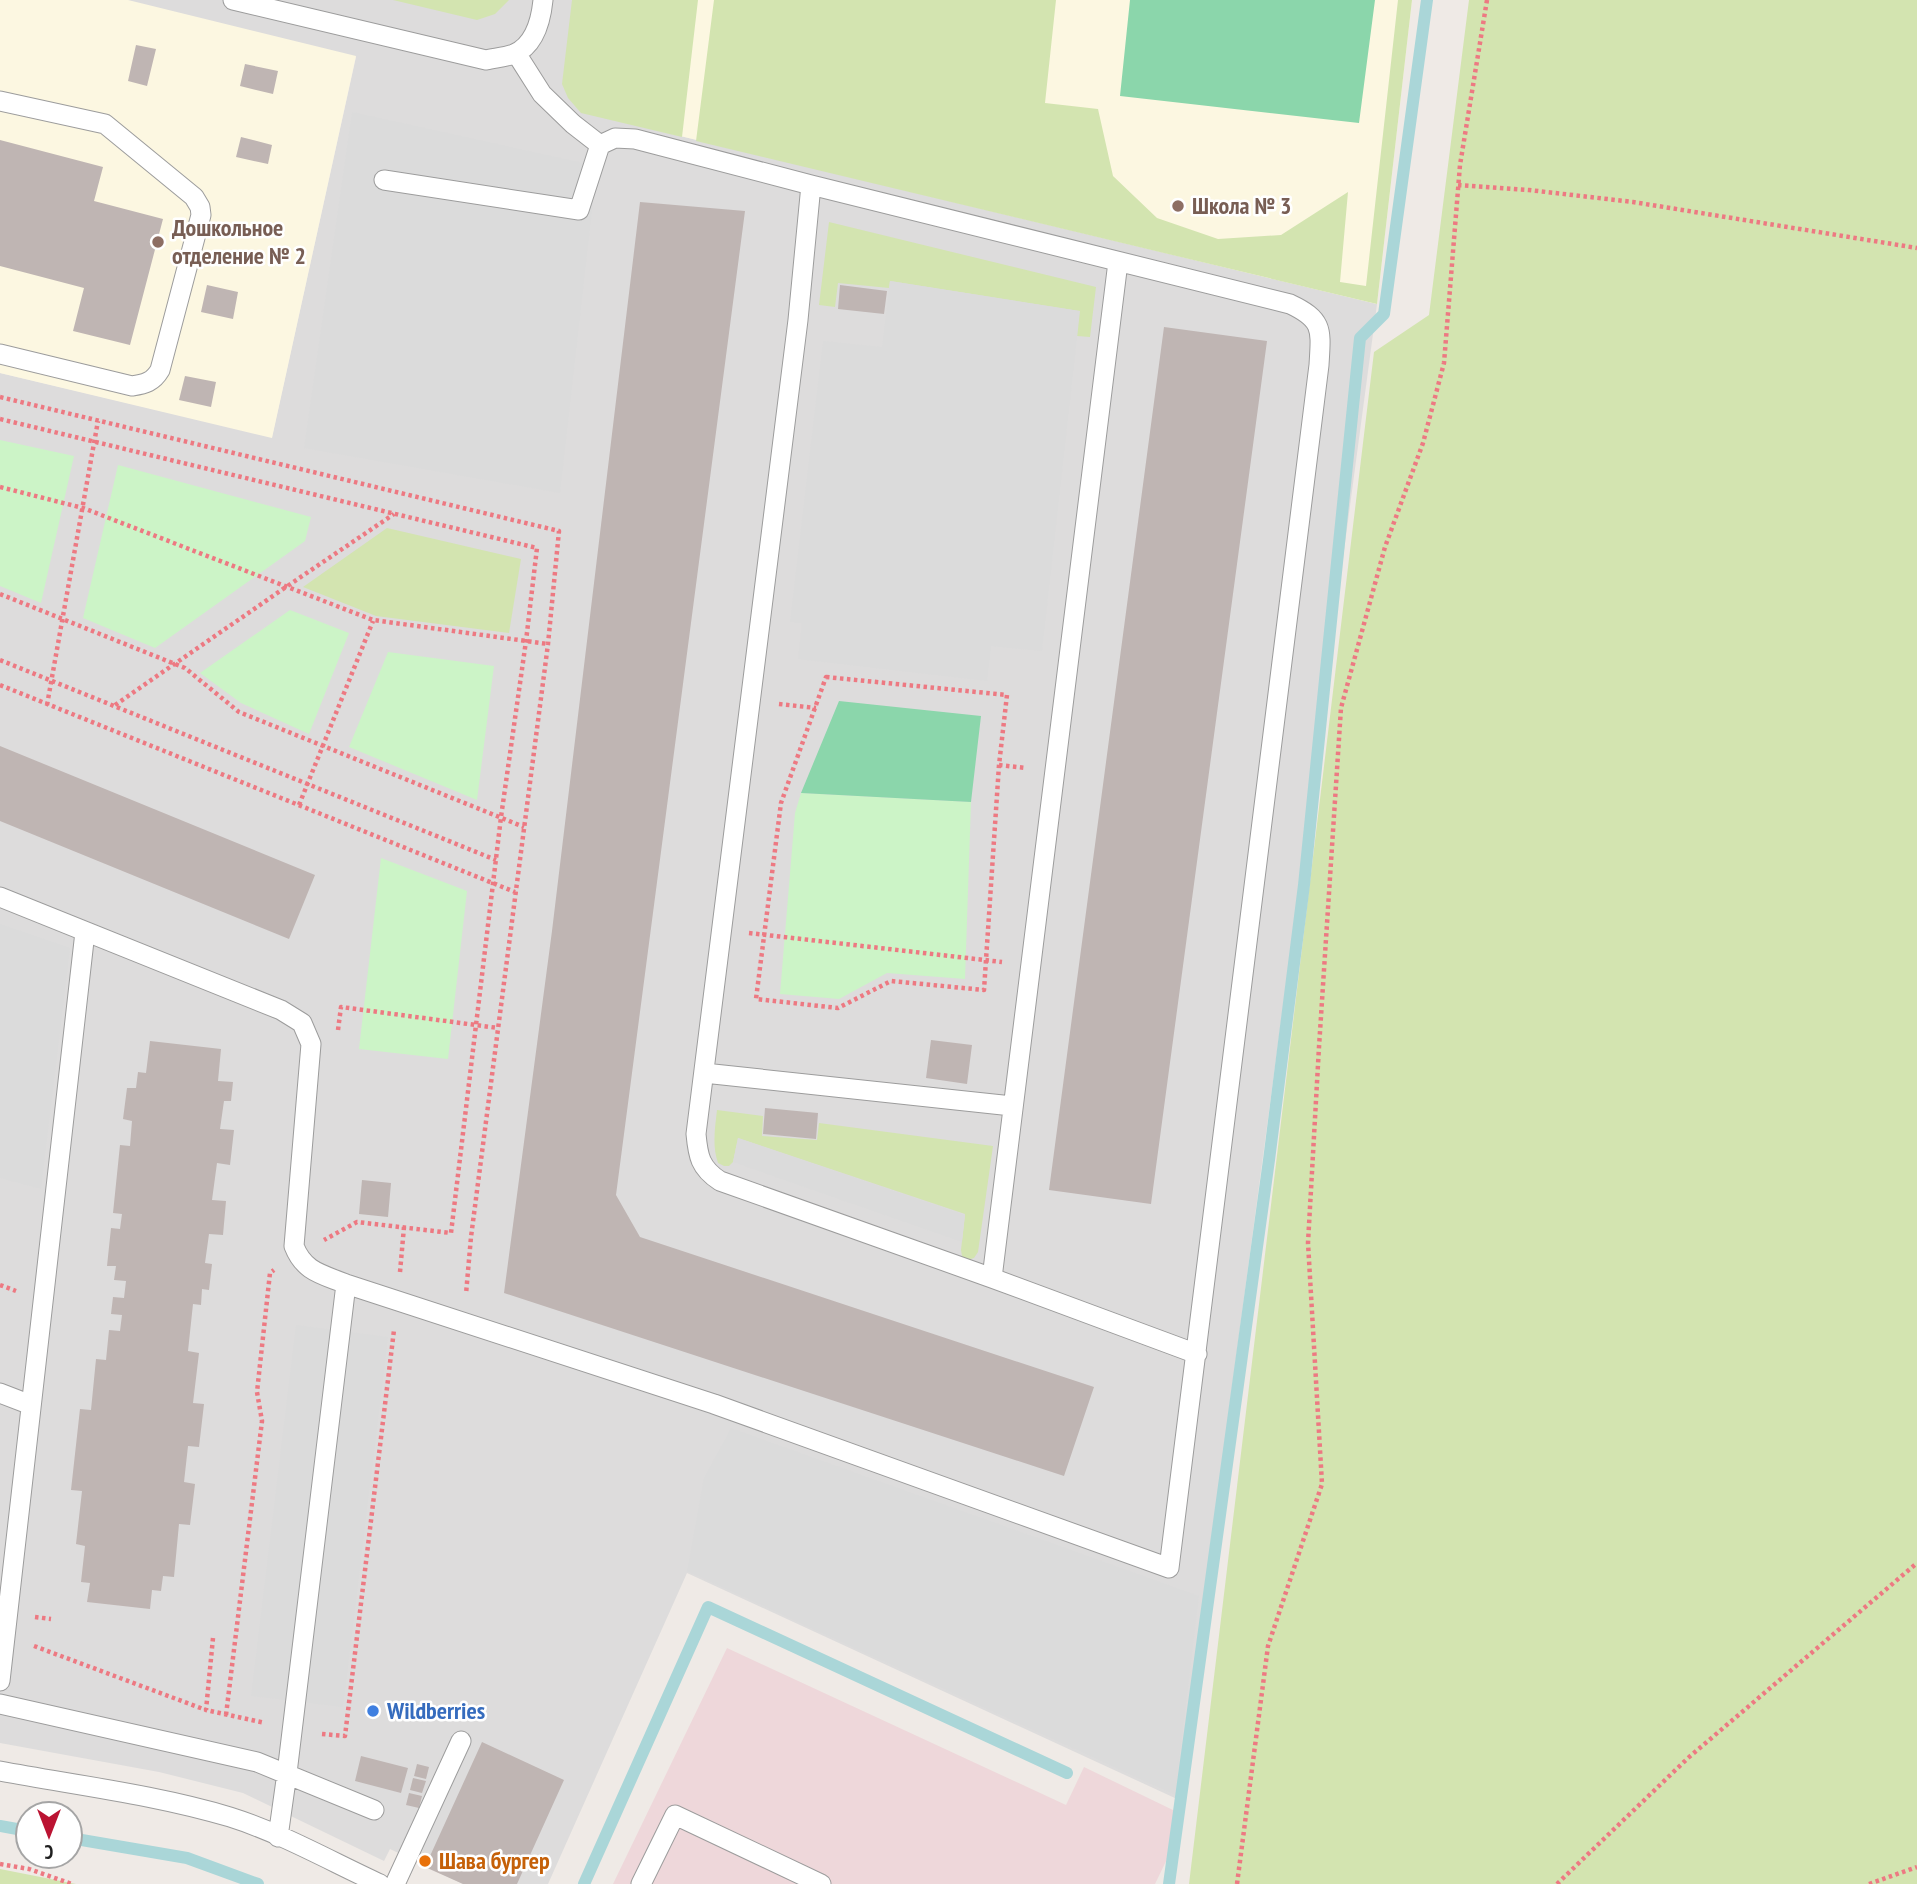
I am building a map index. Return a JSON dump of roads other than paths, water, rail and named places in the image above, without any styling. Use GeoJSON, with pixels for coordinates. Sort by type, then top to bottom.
{"type":"FeatureCollection","features":[{"type":"Feature","properties":{"kind":"lane"},"geometry":{"type":"LineString","coordinates":[[233,0],[486,60],[516,53],[533,38],[543,0]]}},
{"type":"Feature","properties":{"kind":"lane"},"geometry":{"type":"LineString","coordinates":[[516,53],[542,94],[600,145]]}},
{"type":"Feature","properties":{"kind":"lane"},"geometry":{"type":"LineString","coordinates":[[0,101],[105,124],[194,197],[201,215],[160,370],[154,379],[132,386],[0,354]]}},
{"type":"Feature","properties":{"kind":"lane"},"geometry":{"type":"LineString","coordinates":[[0,897],[281,1010],[302,1023],[311,1044],[294,1246],[307,1268],[346,1284],[714,1405],[1169,1569],[1316,392],[1321,332],[1309,313],[1290,304],[811,186],[635,139],[615,138],[600,145],[579,210],[384,180]]}},
{"type":"Feature","properties":{"kind":"lane"},"geometry":{"type":"LineString","coordinates":[[811,186],[798,320],[696,1134],[698,1152],[706,1172],[720,1181],[1197,1354]]}},
{"type":"Feature","properties":{"kind":"lane"},"geometry":{"type":"LineString","coordinates":[[992,1278],[1118,262]]}},
{"type":"Feature","properties":{"kind":"lane"},"geometry":{"type":"LineString","coordinates":[[0,1681],[85,932]]}},
{"type":"Feature","properties":{"kind":"lane"},"geometry":{"type":"LineString","coordinates":[[704,1073],[1013,1106]]}},
{"type":"Feature","properties":{"kind":"lane"},"geometry":{"type":"LineString","coordinates":[[278,1837],[346,1284]]}},
{"type":"Feature","properties":{"kind":"lane"},"geometry":{"type":"LineString","coordinates":[[0,1393],[31,1405]]}},
{"type":"Feature","properties":{"kind":"lane"},"geometry":{"type":"LineString","coordinates":[[0,1704],[257,1762],[374,1810]]}},
{"type":"Feature","properties":{"kind":"lane"},"geometry":{"type":"LineString","coordinates":[[394,1884],[461,1741]]}},
{"type":"Feature","properties":{"kind":"lane"},"geometry":{"type":"LineString","coordinates":[[0,1771],[182,1804],[232,1818],[380,1884]]}},
{"type":"Feature","properties":{"kind":"lane"},"geometry":{"type":"LineString","coordinates":[[641,1884],[675,1815],[821,1884]]}},
{"type":"Feature","properties":{"kind":"waterway"},"geometry":{"type":"LineString","coordinates":[[1169,1884],[1269,1160],[1304,885],[1360,338],[1384,314],[1427,0]]}},
{"type":"Feature","properties":{"kind":"waterway"},"geometry":{"type":"LineString","coordinates":[[584,1884],[708,1607],[1067,1773]]}},
{"type":"Feature","properties":{"kind":"waterway"},"geometry":{"type":"LineString","coordinates":[[0,1826],[14,1828]]}},
{"type":"Feature","properties":{"kind":"waterway"},"geometry":{"type":"LineString","coordinates":[[84,1840],[187,1858],[258,1884]]}},
{"type":"Feature","properties":{"kind":"place","name":"Школа № 3"},"geometry":{"type":"Point","coordinates":[1178,206]}},
{"type":"Feature","properties":{"kind":"place","name":"Дошкольное отделение № 2"},"geometry":{"type":"Point","coordinates":[158,242]}},
{"type":"Feature","properties":{"kind":"place","name":"Wildberries"},"geometry":{"type":"Point","coordinates":[373,1711]}},
{"type":"Feature","properties":{"kind":"place","name":"Шава бургер"},"geometry":{"type":"Point","coordinates":[425,1861]}}]}
